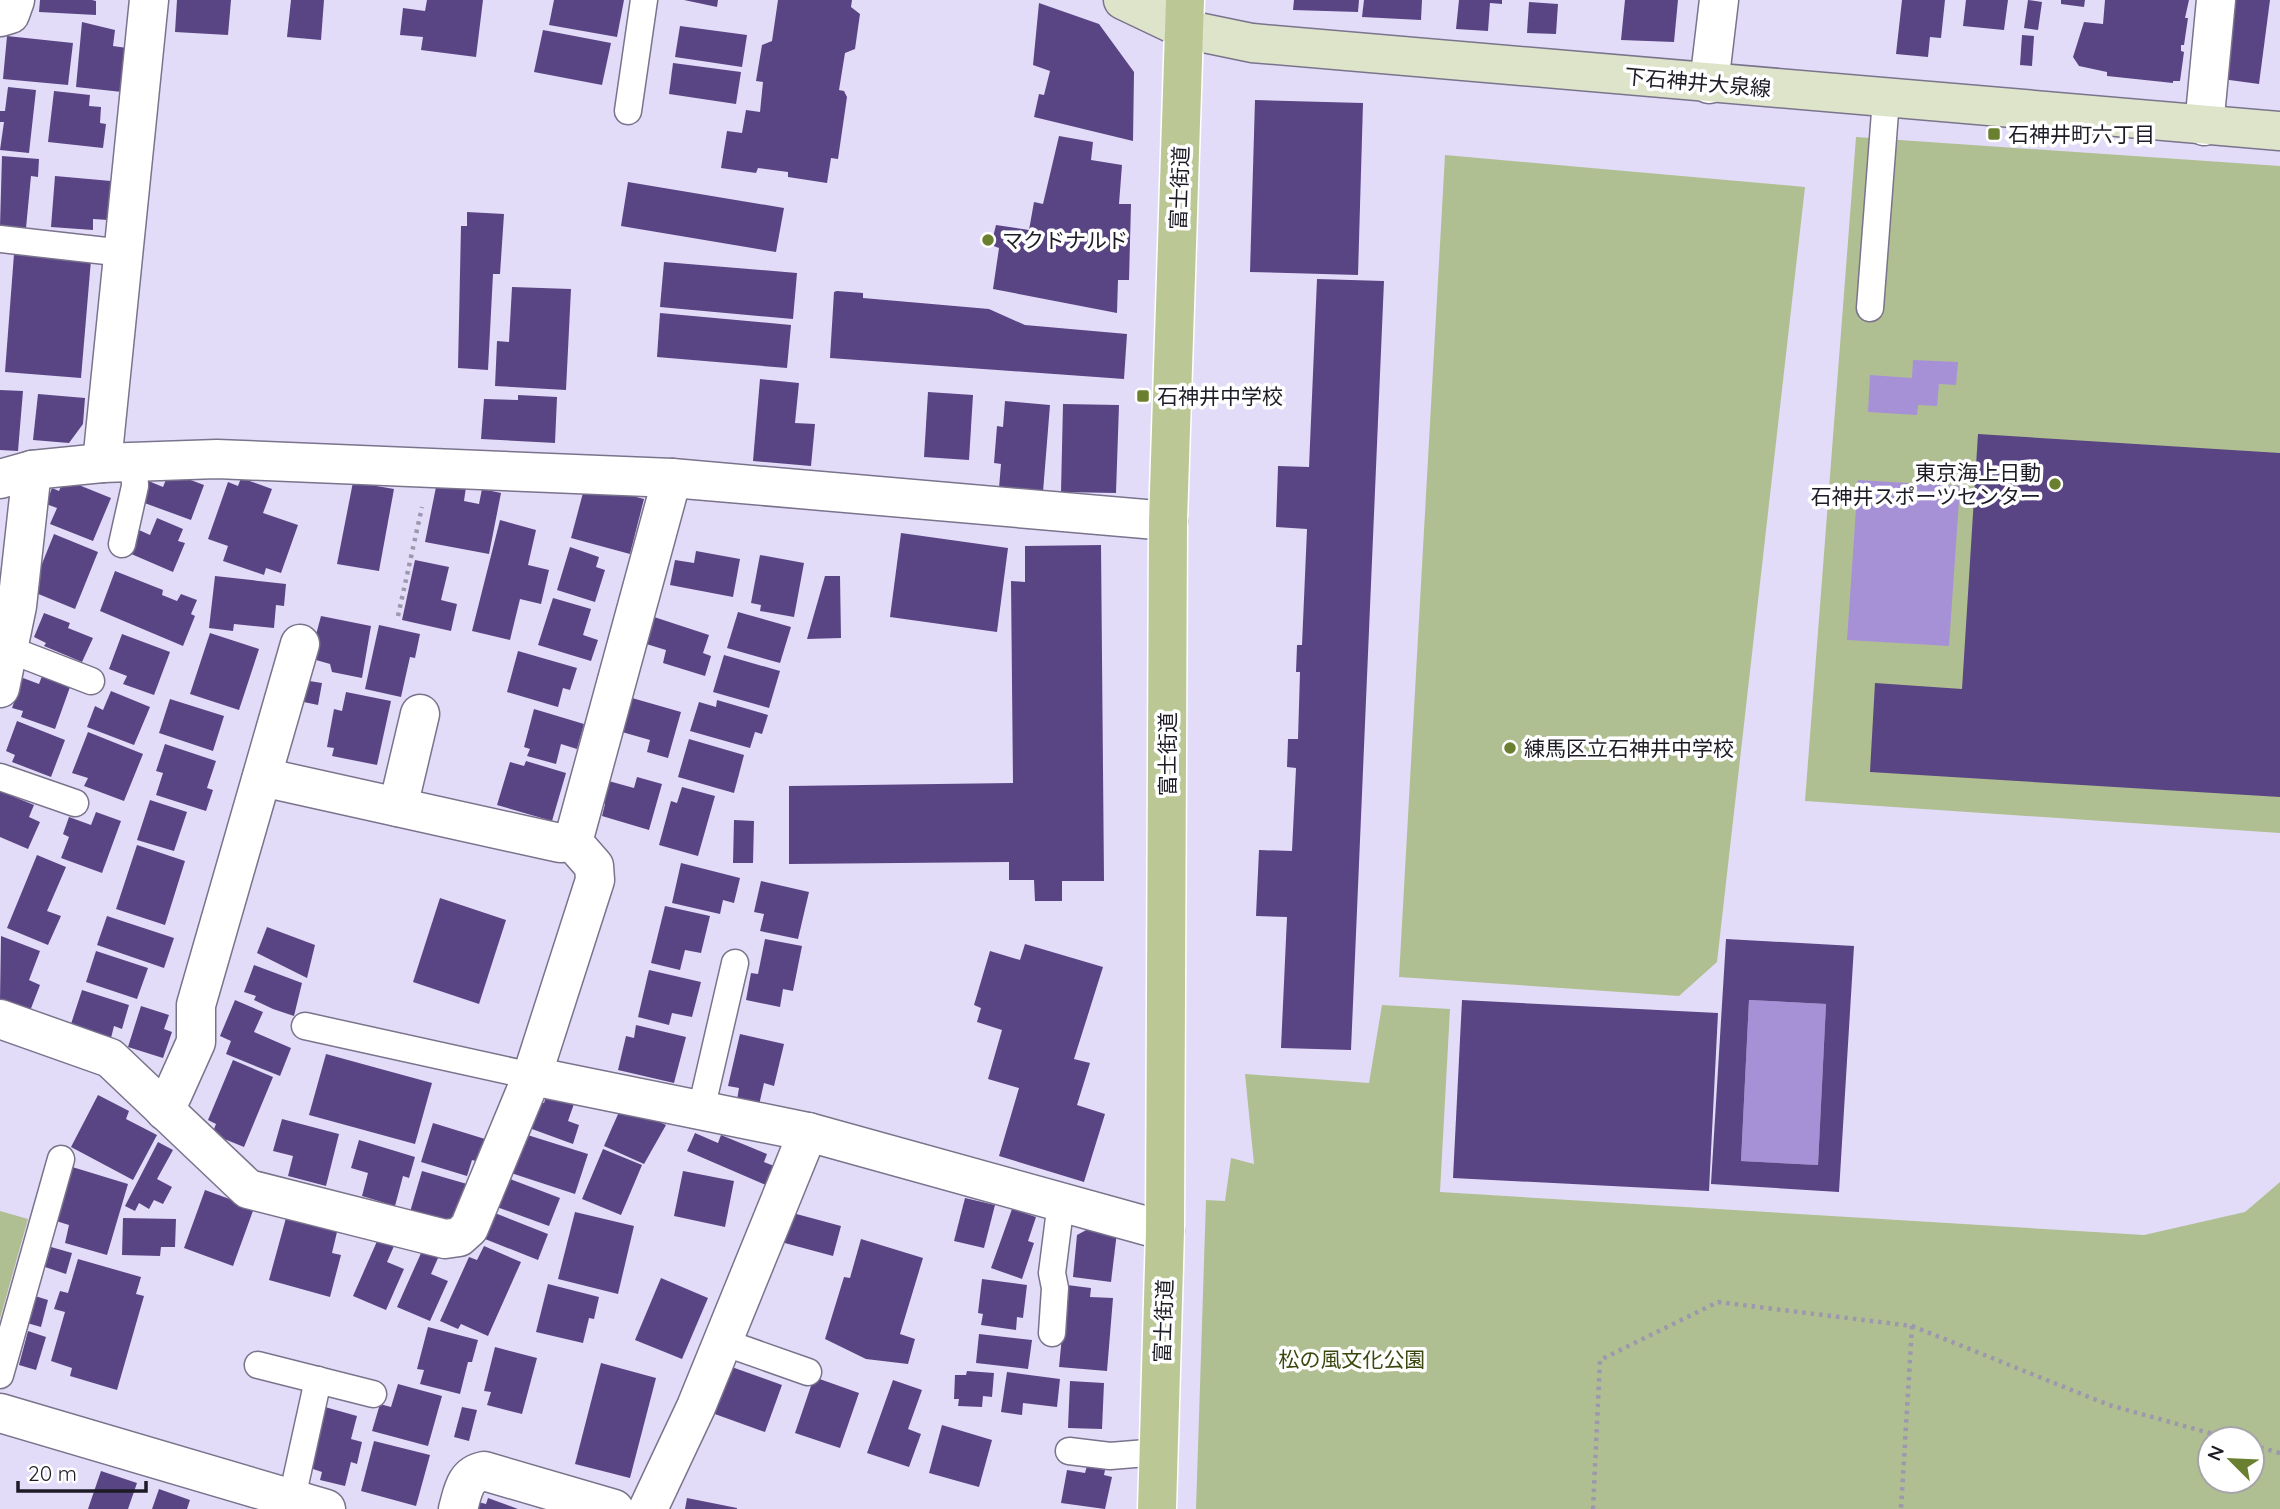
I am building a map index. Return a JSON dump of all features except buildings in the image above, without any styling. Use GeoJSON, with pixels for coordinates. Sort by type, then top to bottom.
{"type":"FeatureCollection","features":[{"type":"Feature","properties":{"kind":"main road","name":"下石神井大泉線"},"geometry":{"type":"LineString","coordinates":[[1123,0],[1185,14],[1252,43],[2280,131]]}},
{"type":"Feature","properties":{"kind":"main road","name":"富士街道"},"geometry":{"type":"LineString","coordinates":[[1157,1509],[1165,1231],[1168,521],[1185,14]]}},
{"type":"Feature","properties":{"kind":"street"},"geometry":{"type":"LineString","coordinates":[[0,17],[10,14],[15,0]]}},
{"type":"Feature","properties":{"kind":"street"},"geometry":{"type":"LineString","coordinates":[[118,462],[124,253],[149,0]]}},
{"type":"Feature","properties":{"kind":"street"},"geometry":{"type":"LineString","coordinates":[[1709,83],[1719,0]]}},
{"type":"Feature","properties":{"kind":"street"},"geometry":{"type":"LineString","coordinates":[[2204,126],[2216,0]]}},
{"type":"Feature","properties":{"kind":"street"},"geometry":{"type":"LineString","coordinates":[[0,688],[17,606],[16,475],[118,462],[217,459],[672,478],[1168,521]]}},
{"type":"Feature","properties":{"kind":"street"},"geometry":{"type":"LineString","coordinates":[[573,842],[672,478]]}},
{"type":"Feature","properties":{"kind":"street"},"geometry":{"type":"LineString","coordinates":[[164,1111],[196,1042],[196,1005],[300,644]]}},
{"type":"Feature","properties":{"kind":"street"},"geometry":{"type":"LineString","coordinates":[[398,807],[420,714]]}},
{"type":"Feature","properties":{"kind":"street"},"geometry":{"type":"LineString","coordinates":[[261,778],[560,843],[573,842]]}},
{"type":"Feature","properties":{"kind":"street"},"geometry":{"type":"LineString","coordinates":[[0,1019],[110,1058],[248,1189],[445,1239],[459,1237],[469,1228],[532,1076],[595,880],[594,866],[573,842]]}},
{"type":"Feature","properties":{"kind":"street"},"geometry":{"type":"LineString","coordinates":[[532,1076],[808,1132],[1165,1231]]}},
{"type":"Feature","properties":{"kind":"street"},"geometry":{"type":"LineString","coordinates":[[648,1509],[723,1342],[808,1132]]}},
{"type":"Feature","properties":{"kind":"street"},"geometry":{"type":"LineString","coordinates":[[0,1413],[309,1504]]}},
{"type":"Feature","properties":{"kind":"street"},"geometry":{"type":"LineString","coordinates":[[458,1509],[467,1480],[474,1473],[484,1471],[614,1509]]}},
{"type":"Feature","properties":{"kind":"lane"},"geometry":{"type":"LineString","coordinates":[[628,111],[644,0]]}},
{"type":"Feature","properties":{"kind":"lane"},"geometry":{"type":"LineString","coordinates":[[1870,308],[1886,99]]}},
{"type":"Feature","properties":{"kind":"lane"},"geometry":{"type":"LineString","coordinates":[[0,239],[124,253]]}},
{"type":"Feature","properties":{"kind":"lane"},"geometry":{"type":"LineString","coordinates":[[118,462],[135,486],[122,544]]}},
{"type":"Feature","properties":{"kind":"lane"},"geometry":{"type":"LineString","coordinates":[[8,649],[91,681]]}},
{"type":"Feature","properties":{"kind":"lane"},"geometry":{"type":"LineString","coordinates":[[0,777],[75,803]]}},
{"type":"Feature","properties":{"kind":"lane"},"geometry":{"type":"LineString","coordinates":[[701,1110],[735,963]]}},
{"type":"Feature","properties":{"kind":"lane"},"geometry":{"type":"LineString","coordinates":[[305,1026],[532,1076]]}},
{"type":"Feature","properties":{"kind":"lane"},"geometry":{"type":"LineString","coordinates":[[0,1375],[61,1159]]}},
{"type":"Feature","properties":{"kind":"lane"},"geometry":{"type":"LineString","coordinates":[[1052,1333],[1055,1288],[1052,1273],[1061,1202]]}},
{"type":"Feature","properties":{"kind":"lane"},"geometry":{"type":"LineString","coordinates":[[723,1342],[808,1372]]}},
{"type":"Feature","properties":{"kind":"lane"},"geometry":{"type":"LineString","coordinates":[[258,1365],[373,1394]]}},
{"type":"Feature","properties":{"kind":"lane"},"geometry":{"type":"LineString","coordinates":[[309,1504],[318,1380]]}},
{"type":"Feature","properties":{"kind":"lane"},"geometry":{"type":"LineString","coordinates":[[1069,1451],[1110,1455],[1159,1452]]}},
{"type":"Feature","properties":{"kind":"path"},"geometry":{"type":"LineString","coordinates":[[398,615],[430,468]]}},
{"type":"Feature","properties":{"kind":"path"},"geometry":{"type":"LineString","coordinates":[[1593,1509],[1600,1360],[1718,1302],[1912,1326],[2109,1405],[2196,1429]]}},
{"type":"Feature","properties":{"kind":"path"},"geometry":{"type":"LineString","coordinates":[[1901,1509],[1912,1326]]}},
{"type":"Feature","properties":{"kind":"green space","name":"東京海上日動 石神井スポーツセンター"},"geometry":{"type":"Polygon","coordinates":[[[1856,137],[2280,166],[2280,833],[1805,801],[1856,137]]]}},
{"type":"Feature","properties":{"kind":"green space"},"geometry":{"type":"Polygon","coordinates":[[[1445,155],[1805,187],[1717,962],[1679,996],[1399,977],[1445,155]]]}},
{"type":"Feature","properties":{"kind":"green space","name":"松の風文化公園"},"geometry":{"type":"Polygon","coordinates":[[[1382,1005],[1450,1009],[1440,1192],[2144,1235],[2245,1212],[2280,1182],[2280,1509],[1196,1509],[1206,1200],[1225,1201],[1231,1158],[1254,1164],[1245,1074],[1369,1083],[1382,1005]]]}},
{"type":"Feature","properties":{"kind":"green space"},"geometry":{"type":"Polygon","coordinates":[[[0,1211],[28,1219],[0,1319],[0,1211]]]}},
{"type":"Feature","properties":{"kind":"shaded area"},"geometry":{"type":"Polygon","coordinates":[[[1913,360],[1958,362],[1956,385],[1939,384],[1937,406],[1918,405],[1917,415],[1868,412],[1870,375],[1912,378],[1913,360]]]}},
{"type":"Feature","properties":{"kind":"shaded area"},"geometry":{"type":"Polygon","coordinates":[[[1858,480],[1960,486],[1949,646],[1847,640],[1858,480]]]}},
{"type":"Feature","properties":{"kind":"shaded area"},"geometry":{"type":"Polygon","coordinates":[[[1749,1000],[1826,1004],[1818,1165],[1741,1161],[1749,1000]]]}},
{"type":"Feature","properties":{"kind":"place","name":"石神井町六丁目"},"geometry":{"type":"Point","coordinates":[1994,134]}},
{"type":"Feature","properties":{"kind":"place","name":"マクドナルド"},"geometry":{"type":"Point","coordinates":[988,240]}},
{"type":"Feature","properties":{"kind":"place","name":"石神井中学校"},"geometry":{"type":"Point","coordinates":[1143,396]}},
{"type":"Feature","properties":{"kind":"place","name":"東京海上日動 石神井スポーツセンター"},"geometry":{"type":"Point","coordinates":[2055,484]}},
{"type":"Feature","properties":{"kind":"place","name":"練馬区立石神井中学校"},"geometry":{"type":"Point","coordinates":[1510,748]}}]}
